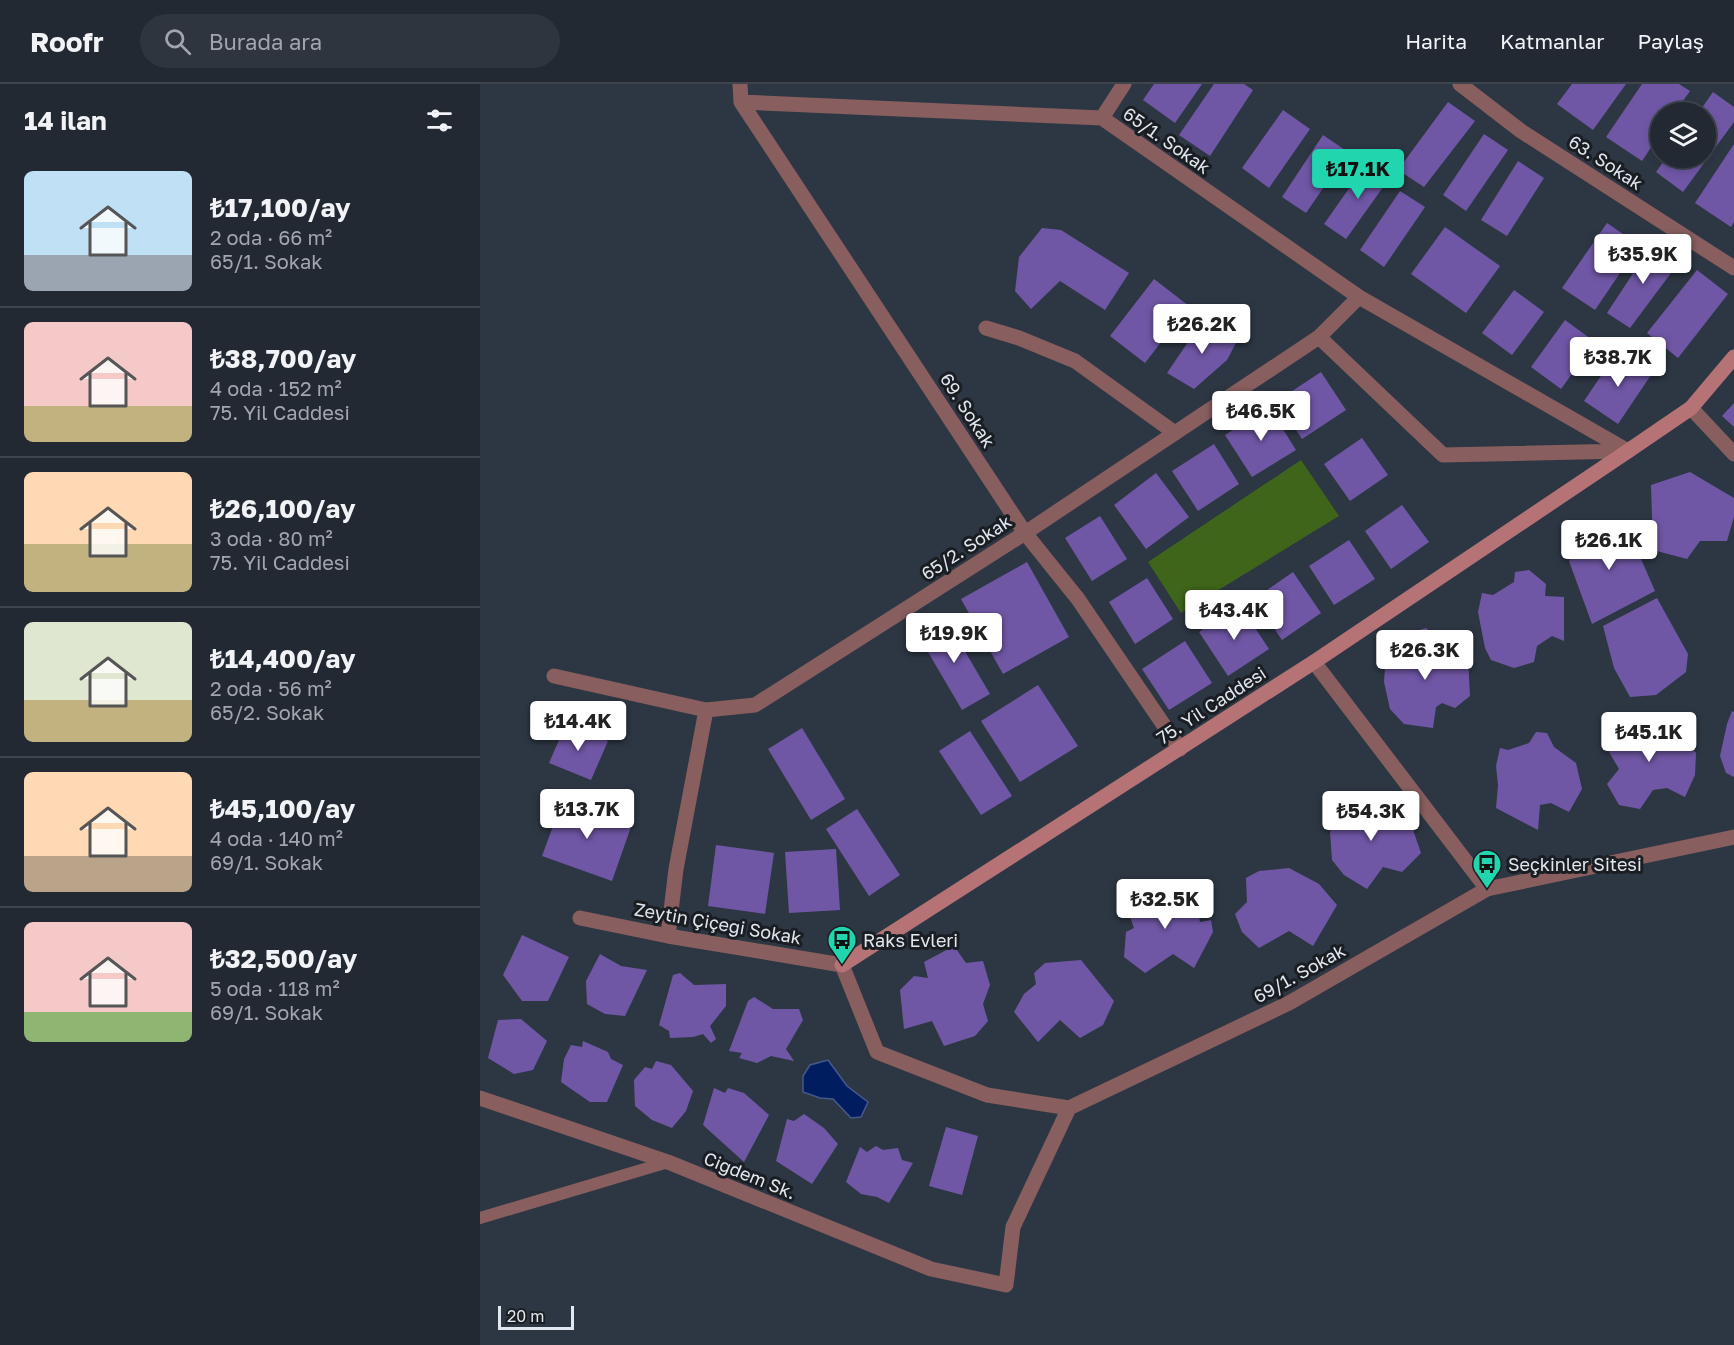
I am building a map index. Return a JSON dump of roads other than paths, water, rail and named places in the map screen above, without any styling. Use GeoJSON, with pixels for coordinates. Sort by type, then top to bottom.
{"type":"FeatureCollection","features":[{"type":"Feature","properties":{"kind":"street"},"geometry":{"type":"LineString","coordinates":[[740,84],[741,102]]}},
{"type":"Feature","properties":{"kind":"street"},"geometry":{"type":"LineString","coordinates":[[1102,118],[1124,84]]}},
{"type":"Feature","properties":{"kind":"street","name":"63. Sokak"},"geometry":{"type":"LineString","coordinates":[[1460,84],[1521,131],[1734,268]]}},
{"type":"Feature","properties":{"kind":"street","name":"65/1. Sokak"},"geometry":{"type":"LineString","coordinates":[[741,102],[1102,118],[1359,297],[1628,451]]}},
{"type":"Feature","properties":{"kind":"street","name":"69. Sokak"},"geometry":{"type":"LineString","coordinates":[[741,102],[1026,532],[1078,599],[1180,749]]}},
{"type":"Feature","properties":{"kind":"street","name":"65/2. Sokak"},"geometry":{"type":"LineString","coordinates":[[554,676],[706,710],[755,705],[1026,532],[1319,337],[1359,297]]}},
{"type":"Feature","properties":{"kind":"street"},"geometry":{"type":"LineString","coordinates":[[986,328],[1028,341],[1075,361],[1175,433]]}},
{"type":"Feature","properties":{"kind":"street"},"geometry":{"type":"LineString","coordinates":[[1319,337],[1443,455],[1628,451]]}},
{"type":"Feature","properties":{"kind":"street","name":"75. Yil Caddesi"},"geometry":{"type":"LineString","coordinates":[[842,964],[1314,662],[1628,451],[1691,408],[1734,357]]}},
{"type":"Feature","properties":{"kind":"street"},"geometry":{"type":"LineString","coordinates":[[1691,408],[1734,454]]}},
{"type":"Feature","properties":{"kind":"street"},"geometry":{"type":"LineString","coordinates":[[1314,662],[1487,889]]}},
{"type":"Feature","properties":{"kind":"street"},"geometry":{"type":"LineString","coordinates":[[668,936],[676,869],[706,710]]}},
{"type":"Feature","properties":{"kind":"street","name":"69/1. Sokak"},"geometry":{"type":"LineString","coordinates":[[1069,1108],[1289,1003],[1487,889],[1734,837]]}},
{"type":"Feature","properties":{"kind":"street","name":"Zeytin Çiçeği Sokak"},"geometry":{"type":"LineString","coordinates":[[580,918],[668,936],[842,964]]}},
{"type":"Feature","properties":{"kind":"street"},"geometry":{"type":"LineString","coordinates":[[842,964],[877,1052],[987,1095],[1069,1108]]}},
{"type":"Feature","properties":{"kind":"street","name":"Cigdem Sk."},"geometry":{"type":"LineString","coordinates":[[480,1098],[668,1162],[931,1269],[1006,1285],[1013,1227],[1069,1108]]}},
{"type":"Feature","properties":{"kind":"lane"},"geometry":{"type":"LineString","coordinates":[[480,1218],[668,1162]]}},
{"type":"Feature","properties":{"kind":"place","name":"Seçkinler Sitesi"},"geometry":{"type":"Point","coordinates":[1487,890]}},
{"type":"Feature","properties":{"kind":"place","name":"Raks Evleri"},"geometry":{"type":"Point","coordinates":[842,966]}}]}
